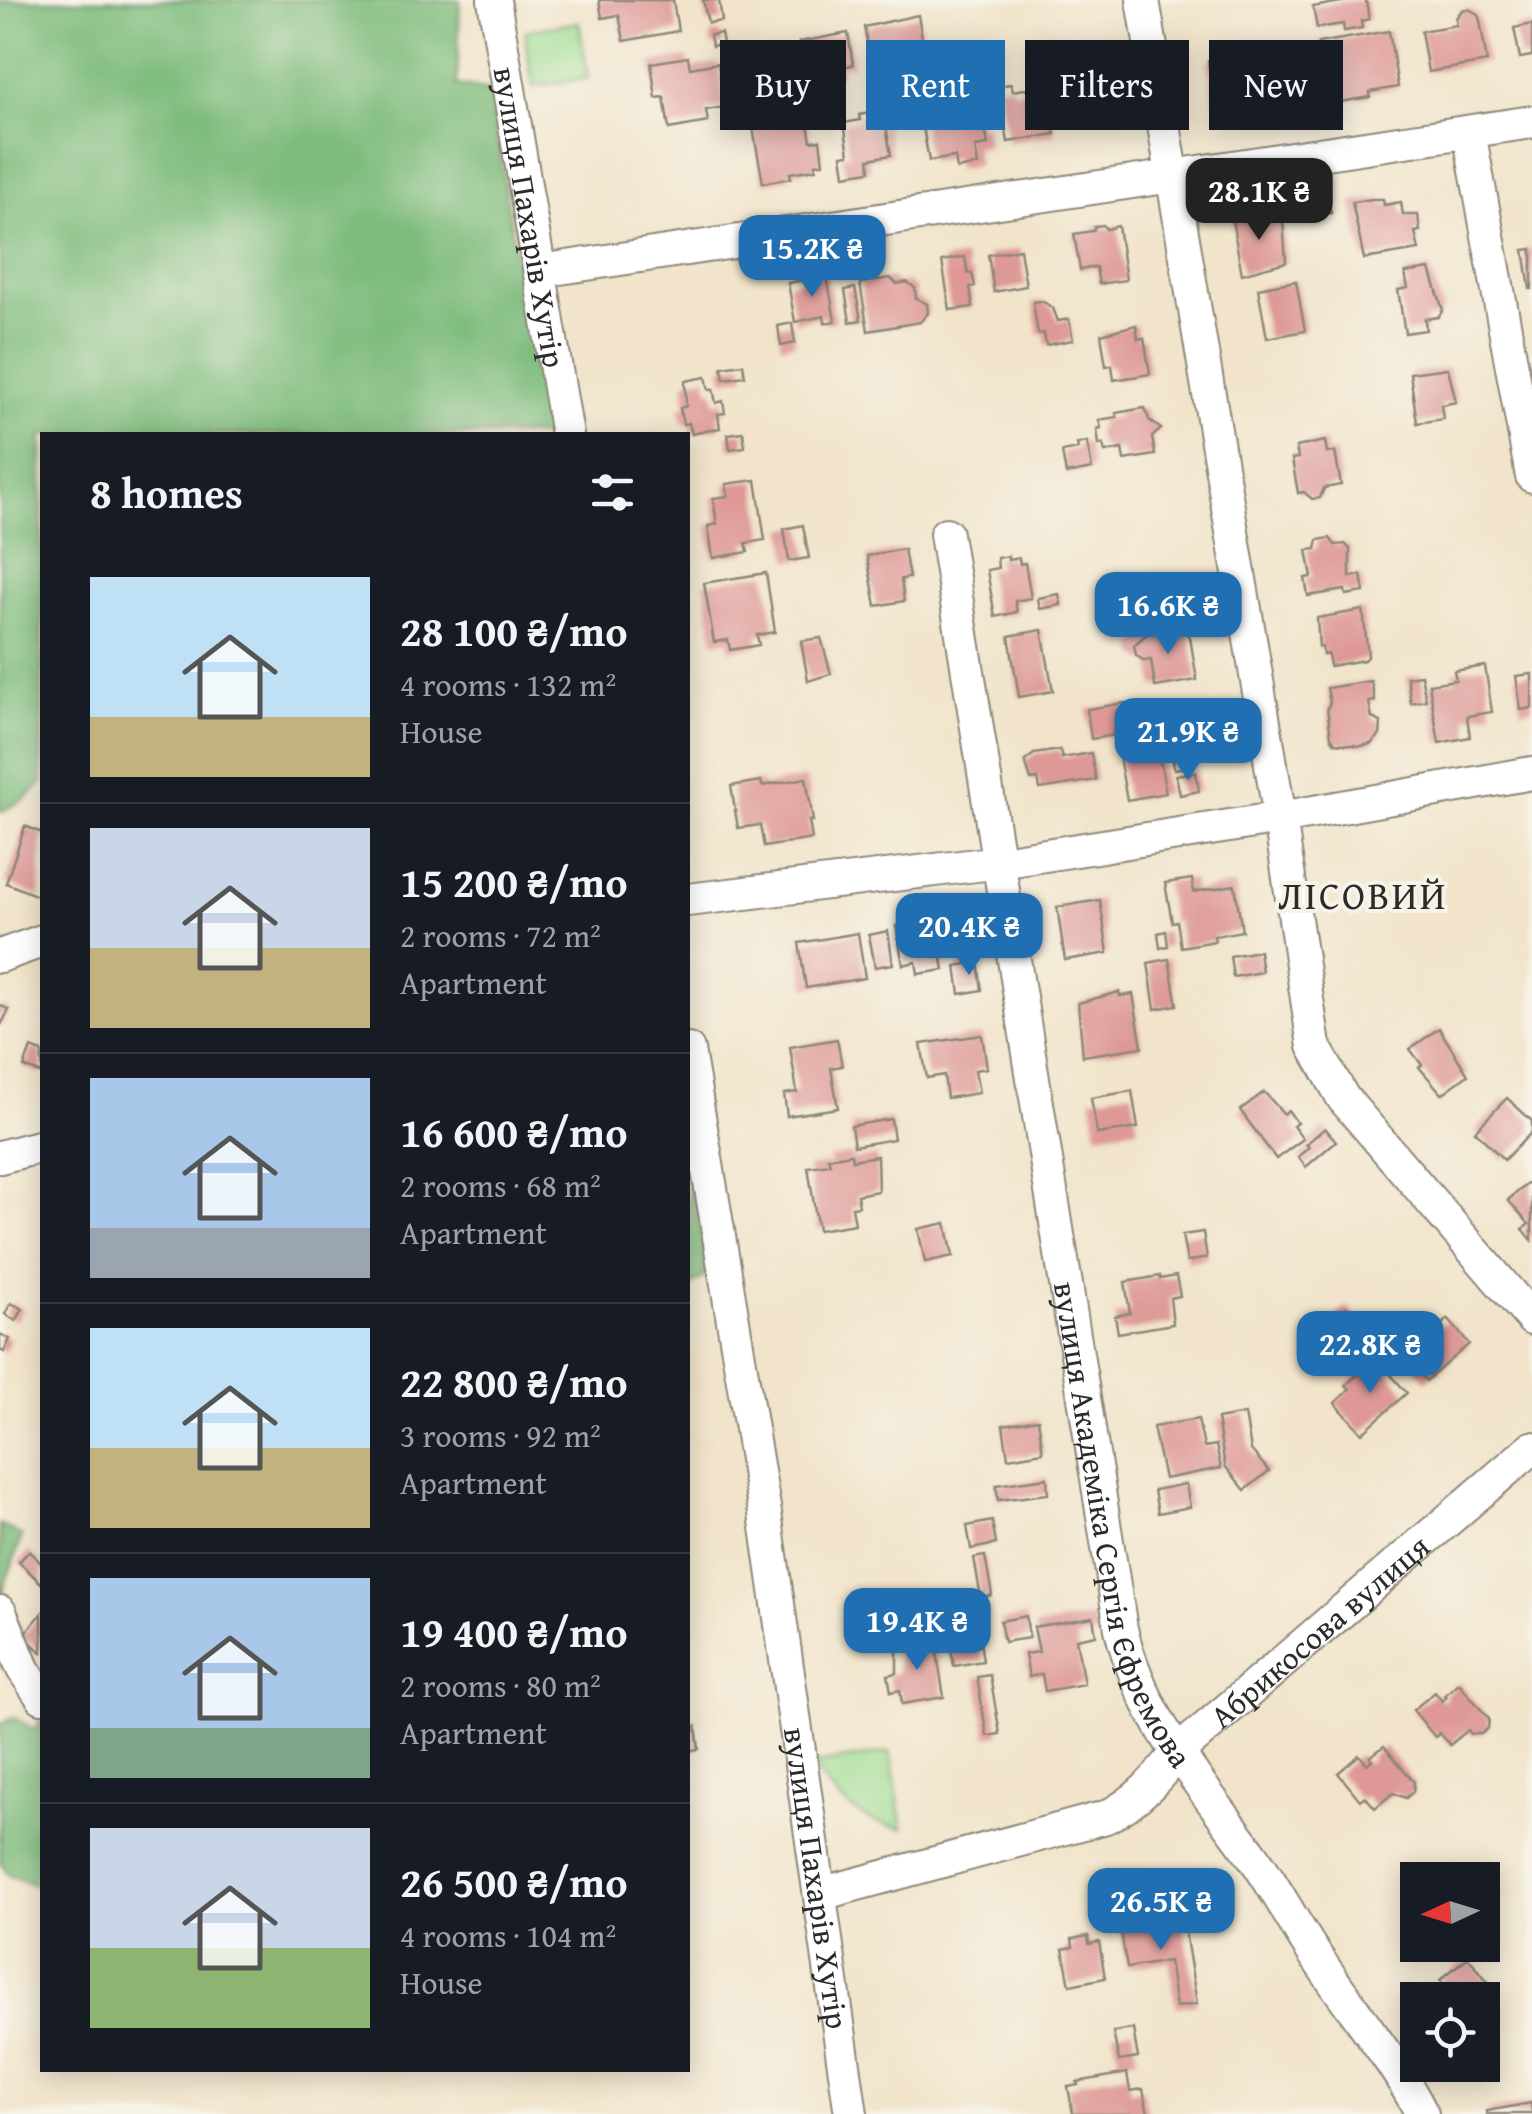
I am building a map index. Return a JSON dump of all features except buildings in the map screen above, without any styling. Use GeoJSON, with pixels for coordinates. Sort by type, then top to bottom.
{"type":"FeatureCollection","features":[{"type":"Feature","properties":{"kind":"street","name":"вулиця Пахарів Хутір"},"geometry":{"type":"LineString","coordinates":[[494,0],[567,432]]}},
{"type":"Feature","properties":{"kind":"street"},"geometry":{"type":"LineString","coordinates":[[1143,0],[1280,818],[1314,1046],[1343,1098],[1532,1319]]}},
{"type":"Feature","properties":{"kind":"street"},"geometry":{"type":"LineString","coordinates":[[540,270],[1532,122]]}},
{"type":"Feature","properties":{"kind":"street"},"geometry":{"type":"LineString","coordinates":[[1469,132],[1532,476]]}},
{"type":"Feature","properties":{"kind":"street","name":"вулиця Академіка Сергія Єфремова"},"geometry":{"type":"LineString","coordinates":[[946,534],[1130,1668],[1148,1708],[1262,1868],[1319,1961],[1402,2074],[1422,2114]]}},
{"type":"Feature","properties":{"kind":"street"},"geometry":{"type":"LineString","coordinates":[[690,900],[1001,862],[1532,773]]}},
{"type":"Feature","properties":{"kind":"street"},"geometry":{"type":"LineString","coordinates":[[0,956],[40,942]]}},
{"type":"Feature","properties":{"kind":"street","name":"вулиця Пахарів Хутір"},"geometry":{"type":"LineString","coordinates":[[690,1062],[765,1513],[851,2114]]}},
{"type":"Feature","properties":{"kind":"street"},"geometry":{"type":"LineString","coordinates":[[0,1157],[40,1147]]}},
{"type":"Feature","properties":{"kind":"street","name":"Абрикосова вулиця"},"geometry":{"type":"LineString","coordinates":[[820,1894],[1106,1817],[1129,1805],[1150,1788],[1178,1752],[1532,1448]]}},
{"type":"Feature","properties":{"kind":"street"},"geometry":{"type":"LineString","coordinates":[[0,1612],[23,1669],[40,1694]]}},
{"type":"Feature","properties":{"kind":"green space"},"geometry":{"type":"Polygon","coordinates":[[[0,0],[460,0],[457,85],[490,91],[526,319],[549,432],[40,432],[40,785],[24,800],[0,812],[0,0]]]}},
{"type":"Feature","properties":{"kind":"green space"},"geometry":{"type":"Polygon","coordinates":[[[579,22],[588,78],[533,87],[524,31],[579,22]]]}},
{"type":"Feature","properties":{"kind":"green space"},"geometry":{"type":"Polygon","coordinates":[[[690,1184],[704,1244],[705,1276],[690,1286],[690,1184]]]}},
{"type":"Feature","properties":{"kind":"green space"},"geometry":{"type":"Polygon","coordinates":[[[0,1524],[22,1536],[3,1590],[34,1665],[23,1669],[0,1667],[0,1524]]]}},
{"type":"Feature","properties":{"kind":"green space"},"geometry":{"type":"Polygon","coordinates":[[[13,1717],[35,1730],[40,1721],[40,1887],[9,1875],[0,1863],[0,1724],[13,1717]]]}},
{"type":"Feature","properties":{"kind":"green space"},"geometry":{"type":"Polygon","coordinates":[[[890,1752],[903,1828],[874,1821],[850,1807],[812,1765],[890,1752]]]}},
{"type":"Feature","properties":{"kind":"district","name":"ЛІСОВИЙ"},"geometry":{"type":"Point","coordinates":[1363,895]}}]}
